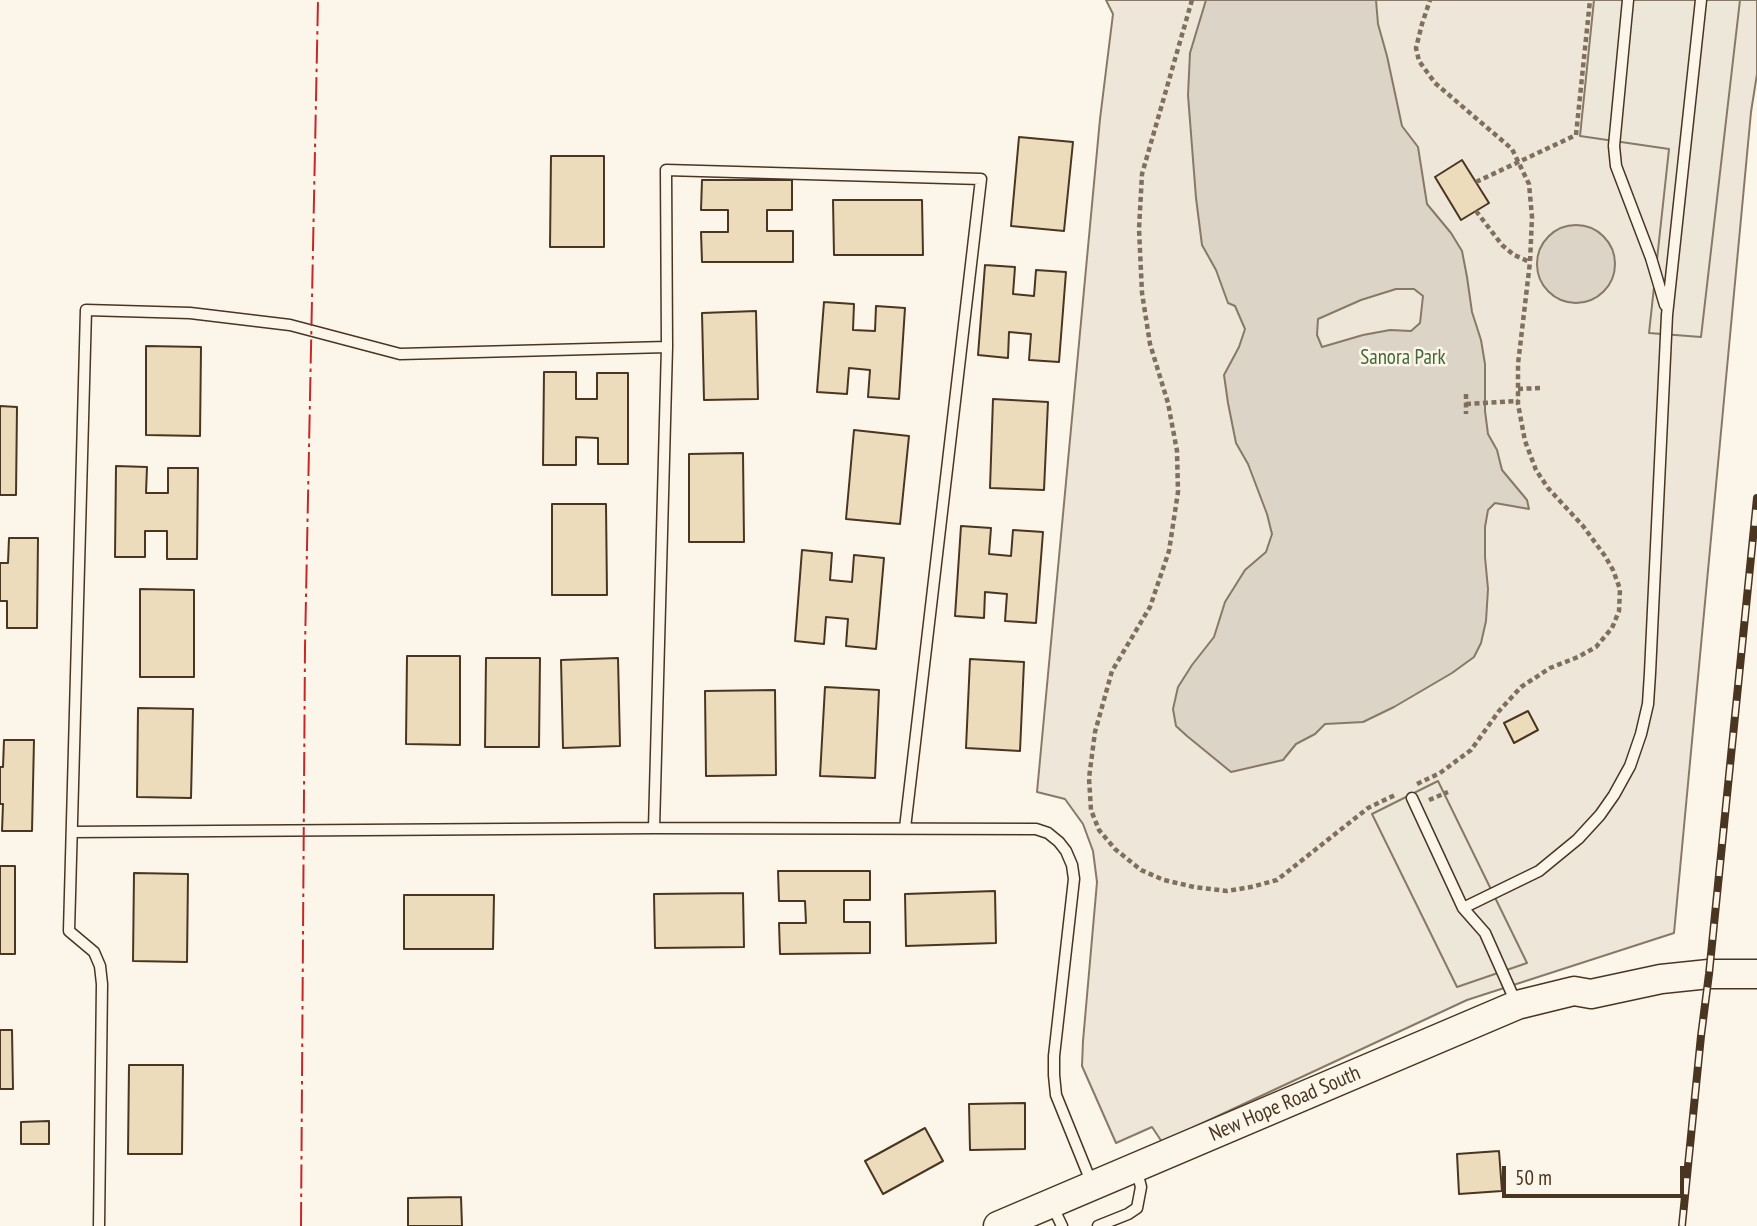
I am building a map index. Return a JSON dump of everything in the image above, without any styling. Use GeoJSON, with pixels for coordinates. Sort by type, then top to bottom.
{"type":"FeatureCollection","features":[{"type":"Feature","properties":{"kind":"street","name":"New Hope Road South"},"geometry":{"type":"LineString","coordinates":[[998,1226],[1056,1215],[1092,1186],[1517,1005],[1574,991],[1590,979],[1631,968],[1711,956],[1757,956]]}},
{"type":"Feature","properties":{"kind":"street","name":"New Hope Road South"},"geometry":{"type":"LineString","coordinates":[[1574,991],[1591,994],[1661,979],[1709,974],[1757,974]]}},
{"type":"Feature","properties":{"kind":"lane"},"geometry":{"type":"LineString","coordinates":[[1628,0],[1615,131],[1616,166],[1659,283],[1667,315]]}},
{"type":"Feature","properties":{"kind":"lane"},"geometry":{"type":"LineString","coordinates":[[1463,908],[1539,872],[1578,839],[1600,815],[1614,794],[1630,766],[1641,734],[1648,704],[1650,673],[1667,315],[1701,0]]}},
{"type":"Feature","properties":{"kind":"lane"},"geometry":{"type":"LineString","coordinates":[[654,828],[667,347],[666,170],[981,180],[905,828]]}},
{"type":"Feature","properties":{"kind":"lane"},"geometry":{"type":"LineString","coordinates":[[99,1226],[102,984],[100,966],[94,952],[69,931],[86,310],[190,313],[290,325],[401,354],[667,347]]}},
{"type":"Feature","properties":{"kind":"lane"},"geometry":{"type":"LineString","coordinates":[[1408,794],[1463,908],[1485,933],[1517,1005]]}},
{"type":"Feature","properties":{"kind":"lane"},"geometry":{"type":"LineString","coordinates":[[72,832],[654,828],[1036,829],[1059,842],[1072,865],[1074,879],[1054,1076],[1056,1095],[1092,1186]]}},
{"type":"Feature","properties":{"kind":"lane"},"geometry":{"type":"LineString","coordinates":[[1098,1226],[1137,1208],[1141,1188],[1136,1167]]}},
{"type":"Feature","properties":{"kind":"path"},"geometry":{"type":"LineString","coordinates":[[1192,0],[1142,174],[1139,229],[1142,293],[1150,344],[1168,403],[1177,451],[1178,492],[1168,551],[1150,607],[1112,671],[1094,733],[1089,778],[1091,810],[1099,830],[1115,849],[1141,870],[1164,880],[1227,891],[1277,880],[1368,808],[1408,794]]}},
{"type":"Feature","properties":{"kind":"path"},"geometry":{"type":"LineString","coordinates":[[1416,785],[1440,773],[1471,750],[1499,711],[1521,687],[1550,668],[1596,648],[1612,628],[1619,611],[1620,589],[1614,570],[1583,526],[1548,488],[1536,470],[1525,441],[1518,401],[1518,364],[1531,262],[1532,217],[1529,184],[1512,149],[1435,83],[1419,61],[1416,48],[1430,0]]}},
{"type":"Feature","properties":{"kind":"path"},"geometry":{"type":"LineString","coordinates":[[1476,183],[1576,135],[1590,0]]}},
{"type":"Feature","properties":{"kind":"path"},"geometry":{"type":"LineString","coordinates":[[1476,211],[1502,245],[1514,255],[1531,262]]}},
{"type":"Feature","properties":{"kind":"path"},"geometry":{"type":"LineString","coordinates":[[1518,389],[1539,388]]}},
{"type":"Feature","properties":{"kind":"path"},"geometry":{"type":"LineString","coordinates":[[1466,394],[1466,414]]}},
{"type":"Feature","properties":{"kind":"path"},"geometry":{"type":"LineString","coordinates":[[1466,404],[1518,401]]}},
{"type":"Feature","properties":{"kind":"green space","name":"Sanora Park"},"geometry":{"type":"Polygon","coordinates":[[[1106,0],[1757,0],[1757,74],[1751,112],[1674,933],[1467,1000],[1162,1142],[1152,1127],[1116,1143],[1082,1066],[1097,882],[1093,851],[1083,824],[1065,799],[1037,792],[1100,119],[1113,14],[1106,0]]]}},
{"type":"Feature","properties":{"kind":"shaded area"},"geometry":{"type":"Polygon","coordinates":[[[1206,0],[1376,0],[1378,24],[1402,126],[1418,147],[1427,204],[1462,251],[1472,312],[1485,364],[1488,434],[1497,450],[1502,470],[1527,500],[1529,509],[1495,503],[1488,510],[1485,527],[1488,589],[1486,621],[1481,643],[1474,657],[1394,707],[1363,722],[1325,724],[1315,734],[1296,744],[1283,760],[1231,772],[1176,726],[1173,709],[1178,687],[1214,637],[1225,602],[1245,570],[1266,552],[1272,534],[1248,464],[1236,443],[1228,403],[1224,375],[1245,329],[1235,306],[1228,303],[1216,270],[1202,245],[1188,95],[1190,53],[1206,0]],[[1396,289],[1361,300],[1318,319],[1317,335],[1322,347],[1390,330],[1411,331],[1420,323],[1423,296],[1414,289],[1396,289]]]}},
{"type":"Feature","properties":{"kind":"shaded area"},"geometry":{"type":"Polygon","coordinates":[[[1594,0],[1740,0],[1701,337],[1649,333],[1669,149],[1580,136],[1594,0]]]}},
{"type":"Feature","properties":{"kind":"shaded area"},"geometry":{"type":"Polygon","coordinates":[[[1568,225],[1584,225],[1598,231],[1609,242],[1615,256],[1615,272],[1609,286],[1598,297],[1584,303],[1568,303],[1554,297],[1543,286],[1537,272],[1537,256],[1543,242],[1554,231],[1568,225]]]}},
{"type":"Feature","properties":{"kind":"shaded area"},"geometry":{"type":"Polygon","coordinates":[[[1438,781],[1527,963],[1457,987],[1372,814],[1438,781]]]}},
{"type":"Feature","properties":{"kind":"building"},"geometry":{"type":"Polygon","coordinates":[[[1019,137],[1073,142],[1064,231],[1011,226],[1019,137]]]}},
{"type":"Feature","properties":{"kind":"building"},"geometry":{"type":"Polygon","coordinates":[[[551,156],[604,156],[604,247],[550,247],[551,156]]]}},
{"type":"Feature","properties":{"kind":"building"},"geometry":{"type":"Polygon","coordinates":[[[1462,160],[1489,203],[1461,220],[1435,177],[1462,160]]]}},
{"type":"Feature","properties":{"kind":"building"},"geometry":{"type":"Polygon","coordinates":[[[702,180],[792,180],[792,210],[767,210],[767,231],[793,231],[793,262],[702,262],[701,232],[728,232],[728,210],[701,210],[702,180]]]}},
{"type":"Feature","properties":{"kind":"building"},"geometry":{"type":"Polygon","coordinates":[[[833,200],[922,200],[923,255],[834,255],[833,200]]]}},
{"type":"Feature","properties":{"kind":"building"},"geometry":{"type":"Polygon","coordinates":[[[985,265],[1015,267],[1013,294],[1034,296],[1036,270],[1066,272],[1059,362],[1029,360],[1031,334],[1009,332],[1008,358],[978,355],[985,265]]]}},
{"type":"Feature","properties":{"kind":"building"},"geometry":{"type":"Polygon","coordinates":[[[824,302],[854,304],[853,330],[875,331],[876,306],[905,308],[899,399],[868,397],[870,370],[849,368],[847,394],[817,392],[824,302]]]}},
{"type":"Feature","properties":{"kind":"building"},"geometry":{"type":"Polygon","coordinates":[[[756,311],[758,399],[704,400],[702,313],[756,311]]]}},
{"type":"Feature","properties":{"kind":"building"},"geometry":{"type":"Polygon","coordinates":[[[146,346],[201,347],[200,436],[146,435],[146,346]]]}},
{"type":"Feature","properties":{"kind":"building"},"geometry":{"type":"Polygon","coordinates":[[[544,372],[576,372],[576,399],[597,399],[597,373],[628,373],[628,464],[598,464],[598,438],[576,437],[576,465],[543,465],[544,372]]]}},
{"type":"Feature","properties":{"kind":"building"},"geometry":{"type":"Polygon","coordinates":[[[993,399],[1048,402],[1044,490],[990,488],[993,399]]]}},
{"type":"Feature","properties":{"kind":"building"},"geometry":{"type":"Polygon","coordinates":[[[0,406],[17,407],[16,495],[0,495],[0,406]]]}},
{"type":"Feature","properties":{"kind":"building"},"geometry":{"type":"Polygon","coordinates":[[[854,430],[909,436],[900,524],[846,519],[854,430]]]}},
{"type":"Feature","properties":{"kind":"building"},"geometry":{"type":"Polygon","coordinates":[[[743,453],[744,542],[689,542],[689,454],[743,453]]]}},
{"type":"Feature","properties":{"kind":"building"},"geometry":{"type":"Polygon","coordinates":[[[116,466],[147,467],[146,493],[168,493],[168,468],[198,468],[197,559],[167,559],[167,531],[145,531],[145,557],[115,557],[116,466]]]}},
{"type":"Feature","properties":{"kind":"building"},"geometry":{"type":"Polygon","coordinates":[[[552,504],[606,504],[607,595],[552,595],[552,504]]]}},
{"type":"Feature","properties":{"kind":"building"},"geometry":{"type":"Polygon","coordinates":[[[961,526],[991,528],[989,554],[1011,556],[1013,530],[1043,532],[1036,623],[1005,621],[1007,594],[985,592],[984,618],[955,616],[961,526]]]}},
{"type":"Feature","properties":{"kind":"building"},"geometry":{"type":"Polygon","coordinates":[[[9,538],[38,538],[37,628],[7,628],[7,601],[0,601],[0,563],[8,563],[9,538]]]}},
{"type":"Feature","properties":{"kind":"building"},"geometry":{"type":"Polygon","coordinates":[[[802,550],[832,553],[830,580],[852,582],[854,555],[884,558],[876,649],[846,646],[848,619],[826,617],[824,644],[795,641],[802,550]]]}},
{"type":"Feature","properties":{"kind":"building"},"geometry":{"type":"Polygon","coordinates":[[[140,589],[194,590],[194,677],[140,677],[140,589]]]}},
{"type":"Feature","properties":{"kind":"building"},"geometry":{"type":"Polygon","coordinates":[[[407,656],[460,656],[460,745],[406,744],[407,656]]]}},
{"type":"Feature","properties":{"kind":"building"},"geometry":{"type":"Polygon","coordinates":[[[486,658],[540,658],[539,747],[485,747],[486,658]]]}},
{"type":"Feature","properties":{"kind":"building"},"geometry":{"type":"Polygon","coordinates":[[[618,658],[620,746],[563,748],[561,660],[618,658]]]}},
{"type":"Feature","properties":{"kind":"building"},"geometry":{"type":"Polygon","coordinates":[[[970,659],[1024,662],[1020,751],[966,748],[970,659]]]}},
{"type":"Feature","properties":{"kind":"building"},"geometry":{"type":"Polygon","coordinates":[[[825,687],[879,690],[875,778],[820,776],[825,687]]]}},
{"type":"Feature","properties":{"kind":"building"},"geometry":{"type":"Polygon","coordinates":[[[775,690],[776,775],[706,776],[705,691],[775,690]]]}},
{"type":"Feature","properties":{"kind":"building"},"geometry":{"type":"Polygon","coordinates":[[[138,708],[193,709],[191,798],[137,797],[138,708]]]}},
{"type":"Feature","properties":{"kind":"building"},"geometry":{"type":"Polygon","coordinates":[[[1528,711],[1538,730],[1514,743],[1504,723],[1528,711]]]}},
{"type":"Feature","properties":{"kind":"building"},"geometry":{"type":"Polygon","coordinates":[[[4,740],[34,740],[32,831],[2,831],[0,767],[3,767],[4,740]]]}},
{"type":"Feature","properties":{"kind":"building"},"geometry":{"type":"Polygon","coordinates":[[[0,866],[15,866],[15,954],[0,954],[0,866]]]}},
{"type":"Feature","properties":{"kind":"building"},"geometry":{"type":"Polygon","coordinates":[[[778,871],[870,871],[870,900],[844,900],[844,922],[870,922],[870,953],[780,954],[779,923],[806,923],[805,901],[779,901],[778,871]]]}},
{"type":"Feature","properties":{"kind":"building"},"geometry":{"type":"Polygon","coordinates":[[[134,873],[188,874],[187,962],[133,961],[134,873]]]}},
{"type":"Feature","properties":{"kind":"building"},"geometry":{"type":"Polygon","coordinates":[[[995,891],[996,943],[906,946],[905,894],[995,891]]]}},
{"type":"Feature","properties":{"kind":"building"},"geometry":{"type":"Polygon","coordinates":[[[743,893],[744,947],[655,948],[654,894],[743,893]]]}},
{"type":"Feature","properties":{"kind":"building"},"geometry":{"type":"Polygon","coordinates":[[[404,895],[494,895],[493,949],[404,949],[404,895]]]}},
{"type":"Feature","properties":{"kind":"building"},"geometry":{"type":"Polygon","coordinates":[[[0,1030],[12,1030],[13,1089],[0,1089],[0,1030]]]}},
{"type":"Feature","properties":{"kind":"building"},"geometry":{"type":"Polygon","coordinates":[[[129,1065],[183,1065],[182,1154],[128,1154],[129,1065]]]}},
{"type":"Feature","properties":{"kind":"building"},"geometry":{"type":"Polygon","coordinates":[[[1025,1103],[1025,1149],[970,1150],[969,1104],[1025,1103]]]}},
{"type":"Feature","properties":{"kind":"building"},"geometry":{"type":"Polygon","coordinates":[[[49,1121],[49,1144],[21,1144],[21,1122],[49,1121]]]}},
{"type":"Feature","properties":{"kind":"building"},"geometry":{"type":"Polygon","coordinates":[[[925,1128],[943,1161],[883,1194],[865,1161],[925,1128]]]}},
{"type":"Feature","properties":{"kind":"building"},"geometry":{"type":"Polygon","coordinates":[[[1499,1151],[1502,1191],[1459,1194],[1457,1154],[1499,1151]]]}},
{"type":"Feature","properties":{"kind":"building"},"geometry":{"type":"Polygon","coordinates":[[[461,1197],[462,1226],[408,1226],[408,1198],[461,1197]]]}},
{"type":"Feature","properties":{"kind":"railway"},"geometry":{"type":"LineString","coordinates":[[1682,1226],[1757,498]]}},
{"type":"Feature","properties":{"kind":"power"},"geometry":{"type":"LineString","coordinates":[[301,1226],[305,647],[318,0]]}}]}
